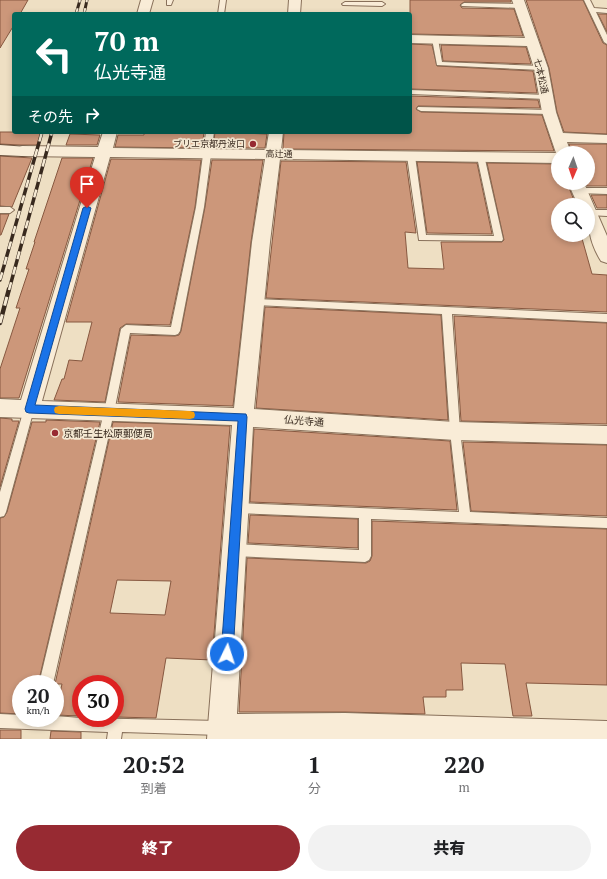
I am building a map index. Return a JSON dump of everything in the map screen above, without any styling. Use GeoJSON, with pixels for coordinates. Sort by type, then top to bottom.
{"type":"FeatureCollection","features":[{"type":"Feature","properties":{"kind":"street"},"geometry":{"type":"LineString","coordinates":[[144,12],[147,0]]}},
{"type":"Feature","properties":{"kind":"street"},"geometry":{"type":"LineString","coordinates":[[294,12],[295,0]]}},
{"type":"Feature","properties":{"kind":"street","name":"七本松通"},"geometry":{"type":"LineString","coordinates":[[519,3],[540,68],[549,112],[561,146]]}},
{"type":"Feature","properties":{"kind":"street"},"geometry":{"type":"LineString","coordinates":[[412,39],[532,42]]}},
{"type":"Feature","properties":{"kind":"street"},"geometry":{"type":"LineString","coordinates":[[29,409],[109,134]]}},
{"type":"Feature","properties":{"kind":"street"},"geometry":{"type":"LineString","coordinates":[[276,134],[261,242],[243,417],[222,733],[607,735]]}},
{"type":"Feature","properties":{"kind":"street"},"geometry":{"type":"LineString","coordinates":[[558,137],[607,139]]}},
{"type":"Feature","properties":{"kind":"street","name":"高辻通"},"geometry":{"type":"LineString","coordinates":[[0,150],[551,158]]}},
{"type":"Feature","properties":{"kind":"street"},"geometry":{"type":"LineString","coordinates":[[595,227],[607,257]]}},
{"type":"Feature","properties":{"kind":"street","name":"仏光寺通"},"geometry":{"type":"LineString","coordinates":[[0,408],[243,417],[455,431],[607,435]]}},
{"type":"Feature","properties":{"kind":"lane"},"geometry":{"type":"LineString","coordinates":[[221,12],[223,0]]}},
{"type":"Feature","properties":{"kind":"lane"},"geometry":{"type":"LineString","coordinates":[[587,0],[604,30],[607,42]]}},
{"type":"Feature","properties":{"kind":"lane"},"geometry":{"type":"LineString","coordinates":[[345,4],[382,2],[382,12]]}},
{"type":"Feature","properties":{"kind":"lane"},"geometry":{"type":"LineString","coordinates":[[464,5],[519,3]]}},
{"type":"Feature","properties":{"kind":"lane"},"geometry":{"type":"LineString","coordinates":[[592,10],[607,11]]}},
{"type":"Feature","properties":{"kind":"lane"},"geometry":{"type":"LineString","coordinates":[[435,39],[439,64],[540,68]]}},
{"type":"Feature","properties":{"kind":"lane"},"geometry":{"type":"LineString","coordinates":[[412,92],[546,97]]}},
{"type":"Feature","properties":{"kind":"lane"},"geometry":{"type":"LineString","coordinates":[[421,109],[549,112]]}},
{"type":"Feature","properties":{"kind":"lane"},"geometry":{"type":"LineString","coordinates":[[48,675],[126,329],[175,331],[208,153],[210,134]]}},
{"type":"Feature","properties":{"kind":"lane"},"geometry":{"type":"LineString","coordinates":[[411,156],[422,238],[499,239],[481,157]]}},
{"type":"Feature","properties":{"kind":"lane"},"geometry":{"type":"LineString","coordinates":[[589,198],[607,191]]}},
{"type":"Feature","properties":{"kind":"lane"},"geometry":{"type":"LineString","coordinates":[[595,206],[607,213]]}},
{"type":"Feature","properties":{"kind":"lane"},"geometry":{"type":"LineString","coordinates":[[0,210],[10,210]]}},
{"type":"Feature","properties":{"kind":"lane"},"geometry":{"type":"LineString","coordinates":[[256,302],[447,312],[607,318]]}},
{"type":"Feature","properties":{"kind":"lane"},"geometry":{"type":"LineString","coordinates":[[447,312],[455,431],[465,517]]}},
{"type":"Feature","properties":{"kind":"lane"},"geometry":{"type":"LineString","coordinates":[[0,512],[29,409]]}},
{"type":"Feature","properties":{"kind":"lane"},"geometry":{"type":"LineString","coordinates":[[236,508],[607,524]]}},
{"type":"Feature","properties":{"kind":"lane"},"geometry":{"type":"LineString","coordinates":[[234,550],[364,556],[365,513]]}},
{"type":"Feature","properties":{"kind":"lane"},"geometry":{"type":"LineString","coordinates":[[0,721],[12,721]]}},
{"type":"Feature","properties":{"kind":"lane"},"geometry":{"type":"LineString","coordinates":[[64,724],[115,732],[222,733]]}},
{"type":"Feature","properties":{"kind":"building"},"geometry":{"type":"Polygon","coordinates":[[[0,0],[28,0],[21,12],[12,12],[12,28],[0,48],[0,0]]]}},
{"type":"Feature","properties":{"kind":"building"},"geometry":{"type":"Polygon","coordinates":[[[410,0],[511,0],[511,2],[464,2],[460,5],[462,8],[514,9],[523,36],[412,34],[412,12],[410,12],[410,0]]]}},
{"type":"Feature","properties":{"kind":"building"},"geometry":{"type":"Polygon","coordinates":[[[526,0],[583,0],[603,43],[607,45],[607,134],[564,132],[557,112],[549,68],[526,0]]]}},
{"type":"Feature","properties":{"kind":"building"},"geometry":{"type":"Polygon","coordinates":[[[598,14],[607,14],[607,32],[598,14]]]}},
{"type":"Feature","properties":{"kind":"building"},"geometry":{"type":"Polygon","coordinates":[[[412,44],[432,45],[437,66],[533,71],[537,93],[412,89],[412,44]]]}},
{"type":"Feature","properties":{"kind":"building"},"geometry":{"type":"Polygon","coordinates":[[[441,45],[526,47],[531,64],[443,61],[441,45]]]}},
{"type":"Feature","properties":{"kind":"building"},"geometry":{"type":"Polygon","coordinates":[[[412,96],[538,100],[540,108],[418,106],[416,109],[421,112],[542,115],[552,146],[551,146],[551,151],[283,149],[284,134],[412,134],[412,96]]]}},
{"type":"Feature","properties":{"kind":"building"},"geometry":{"type":"Polygon","coordinates":[[[0,132],[12,132],[12,134],[41,134],[37,145],[0,144],[0,132]]]}},
{"type":"Feature","properties":{"kind":"building"},"geometry":{"type":"Polygon","coordinates":[[[70,134],[100,135],[97,145],[66,145],[70,134]]]}},
{"type":"Feature","properties":{"kind":"building"},"geometry":{"type":"Polygon","coordinates":[[[204,134],[202,148],[115,147],[118,135],[204,134]]]}},
{"type":"Feature","properties":{"kind":"building"},"geometry":{"type":"Polygon","coordinates":[[[215,134],[267,134],[265,148],[213,148],[215,134]]]}},
{"type":"Feature","properties":{"kind":"building"},"geometry":{"type":"Polygon","coordinates":[[[569,144],[607,144],[607,186],[595,186],[595,146],[570,146],[569,144]]]}},
{"type":"Feature","properties":{"kind":"building"},"geometry":{"type":"Polygon","coordinates":[[[0,156],[32,158],[12,207],[0,206],[0,156]]]}},
{"type":"Feature","properties":{"kind":"building"},"geometry":{"type":"Polygon","coordinates":[[[62,158],[93,158],[19,398],[0,398],[0,369],[20,308],[16,308],[29,269],[26,269],[62,158]]]}},
{"type":"Feature","properties":{"kind":"building"},"geometry":{"type":"Polygon","coordinates":[[[111,159],[201,160],[195,207],[170,325],[126,324],[120,328],[105,402],[54,400],[62,379],[64,379],[69,360],[82,361],[92,322],[66,322],[111,159]]]}},
{"type":"Feature","properties":{"kind":"building"},"geometry":{"type":"Polygon","coordinates":[[[212,160],[263,160],[251,242],[233,406],[118,402],[131,335],[175,336],[179,335],[181,331],[205,207],[212,160]]]}},
{"type":"Feature","properties":{"kind":"building"},"geometry":{"type":"Polygon","coordinates":[[[281,161],[406,162],[416,233],[405,232],[408,268],[444,269],[441,242],[502,242],[504,240],[487,163],[551,164],[551,190],[570,190],[573,198],[551,198],[551,242],[583,242],[592,274],[607,275],[607,312],[266,298],[281,161]]]}},
{"type":"Feature","properties":{"kind":"building"},"geometry":{"type":"Polygon","coordinates":[[[417,162],[477,163],[492,234],[427,233],[417,162]]]}},
{"type":"Feature","properties":{"kind":"building"},"geometry":{"type":"Polygon","coordinates":[[[591,195],[607,195],[607,208],[597,208],[595,198],[592,198],[591,195]]]}},
{"type":"Feature","properties":{"kind":"building"},"geometry":{"type":"Polygon","coordinates":[[[0,214],[9,214],[1,235],[0,235],[0,214]]]}},
{"type":"Feature","properties":{"kind":"building"},"geometry":{"type":"Polygon","coordinates":[[[265,307],[441,315],[448,420],[256,408],[265,307]]]}},
{"type":"Feature","properties":{"kind":"building"},"geometry":{"type":"Polygon","coordinates":[[[454,316],[607,323],[607,424],[461,421],[454,316]]]}},
{"type":"Feature","properties":{"kind":"building"},"geometry":{"type":"Polygon","coordinates":[[[0,418],[19,421],[0,487],[0,418]]]}},
{"type":"Feature","properties":{"kind":"building"},"geometry":{"type":"Polygon","coordinates":[[[46,420],[100,422],[40,675],[12,675],[12,714],[0,713],[0,518],[4,517],[7,512],[32,422],[46,422],[46,420]]]}},
{"type":"Feature","properties":{"kind":"building"},"geometry":{"type":"Polygon","coordinates":[[[113,422],[230,426],[212,660],[166,658],[156,718],[124,717],[124,675],[72,675],[72,716],[64,715],[64,675],[57,675],[113,422]],[[117,580],[110,613],[165,615],[171,581],[117,580]]]}},
{"type":"Feature","properties":{"kind":"building"},"geometry":{"type":"Polygon","coordinates":[[[254,429],[450,441],[457,510],[250,502],[254,429]]]}},
{"type":"Feature","properties":{"kind":"building"},"geometry":{"type":"Polygon","coordinates":[[[463,442],[607,445],[607,516],[471,511],[463,442]]]}},
{"type":"Feature","properties":{"kind":"building"},"geometry":{"type":"Polygon","coordinates":[[[250,515],[358,519],[358,548],[248,543],[250,515]]]}},
{"type":"Feature","properties":{"kind":"building"},"geometry":{"type":"Polygon","coordinates":[[[372,521],[607,529],[607,685],[526,683],[532,716],[513,716],[505,664],[461,663],[463,690],[446,690],[446,697],[423,697],[425,714],[239,712],[247,558],[366,563],[370,561],[372,556],[372,521]]]}},
{"type":"Feature","properties":{"kind":"building"},"geometry":{"type":"Polygon","coordinates":[[[0,730],[21,730],[21,739],[0,739],[0,730]]]}},
{"type":"Feature","properties":{"kind":"building"},"geometry":{"type":"Polygon","coordinates":[[[51,731],[81,732],[81,739],[50,739],[51,731]]]}},
{"type":"Feature","properties":{"kind":"railway"},"geometry":{"type":"LineString","coordinates":[[77,12],[80,0]]}},
{"type":"Feature","properties":{"kind":"railway"},"geometry":{"type":"LineString","coordinates":[[84,12],[87,0]]}},
{"type":"Feature","properties":{"kind":"railway"},"geometry":{"type":"LineString","coordinates":[[0,280],[41,134]]}},
{"type":"Feature","properties":{"kind":"railway"},"geometry":{"type":"LineString","coordinates":[[9,290],[51,134]]}},
{"type":"Feature","properties":{"kind":"railway"},"geometry":{"type":"LineString","coordinates":[[0,323],[9,289]]}},
{"type":"Feature","properties":{"kind":"slow traffic"},"geometry":{"type":"LineString","coordinates":[[59,410],[190,415]]}},
{"type":"Feature","properties":{"kind":"place","name":"ブリエ京都丹波口"},"geometry":{"type":"Point","coordinates":[253,144]}},
{"type":"Feature","properties":{"kind":"place","name":"京都壬生松原郵便局"},"geometry":{"type":"Point","coordinates":[55,433]}},
{"type":"Feature","properties":{"kind":"route"},"geometry":{"type":"LineString","coordinates":[[87,208],[29,409],[243,417],[227,654]]}}]}
